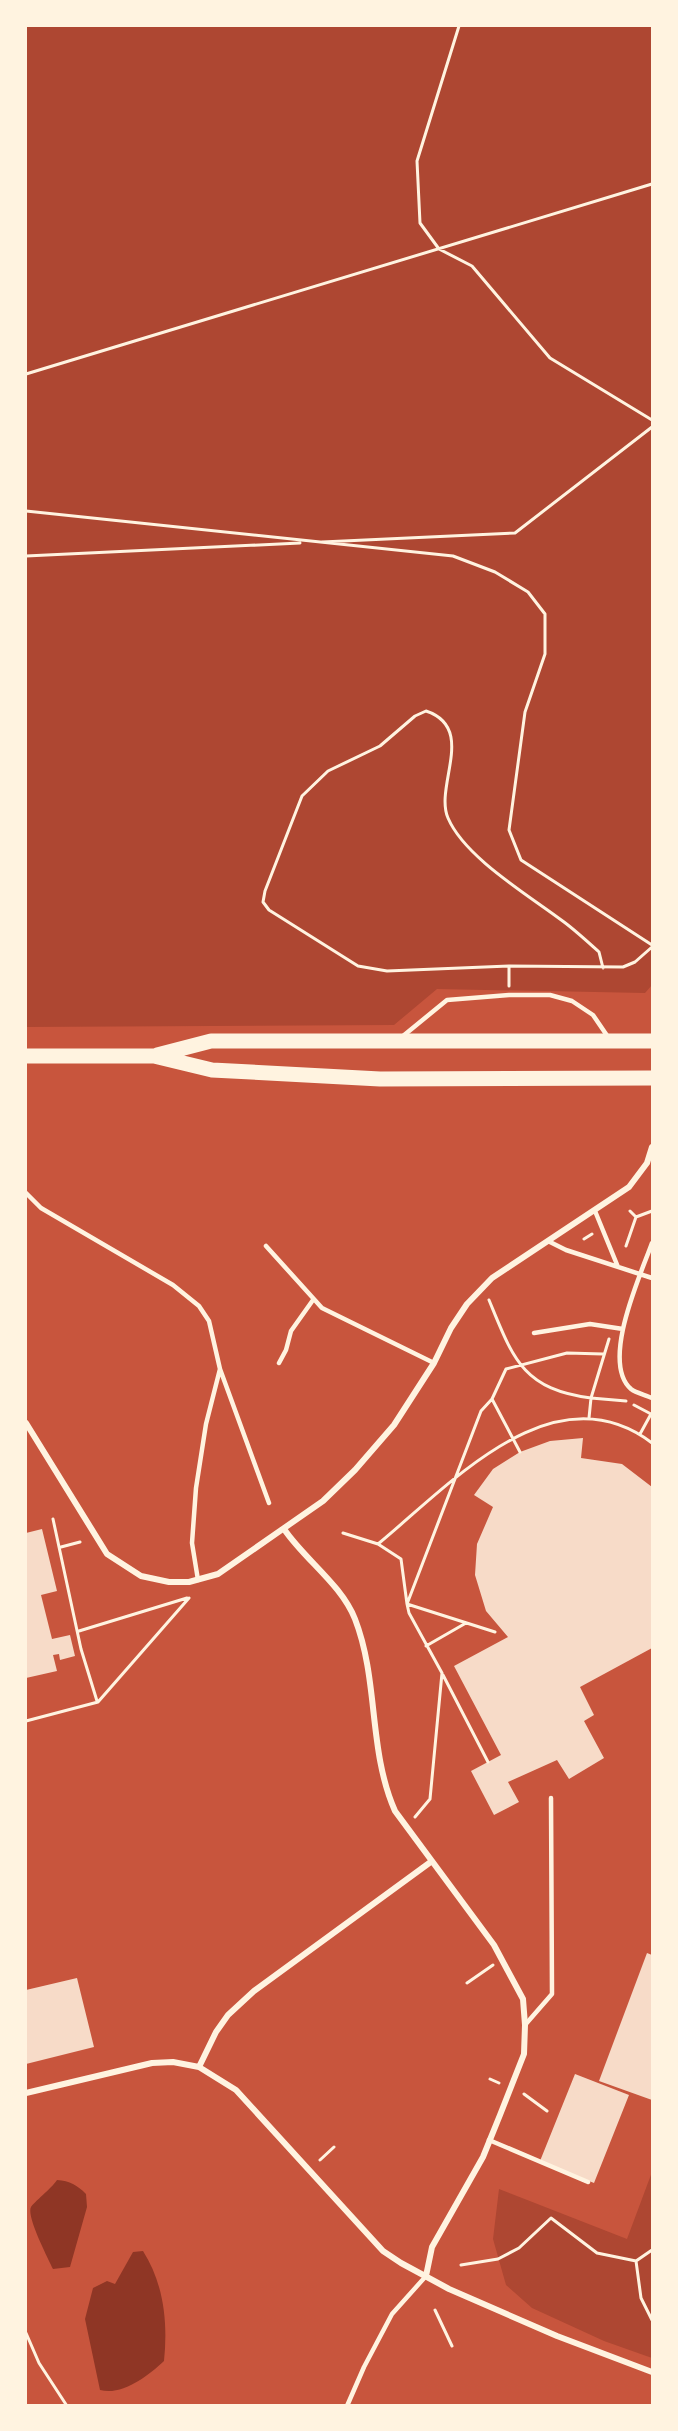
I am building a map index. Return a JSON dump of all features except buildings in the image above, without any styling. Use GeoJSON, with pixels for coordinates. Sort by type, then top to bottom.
{"type":"FeatureCollection","features":[{"type":"Feature","properties":{"kind":"main road"},"geometry":{"type":"LineString","coordinates":[[154,1056],[211,1041],[396,1042],[610,1039],[652,1041]]}},
{"type":"Feature","properties":{"kind":"main road"},"geometry":{"type":"LineString","coordinates":[[26,1056],[154,1056],[212,1070],[380,1079],[652,1078]]}},
{"type":"Feature","properties":{"kind":"street"},"geometry":{"type":"LineString","coordinates":[[26,1423],[107,1554],[141,1576],[169,1582],[198,1580],[218,1574],[236,1564],[322,1501],[354,1470],[394,1425],[434,1363],[451,1328],[467,1304],[492,1278],[629,1187],[647,1163],[652,1147]]}},
{"type":"Feature","properties":{"kind":"street"},"geometry":{"type":"LineString","coordinates":[[284,1529],[297,1548],[334,1587],[354,1616],[365,1648],[385,1790],[394,1811],[473,1915],[513,1977],[523,1999],[524,2054],[469,2184],[432,2247],[426,2276]]}},
{"type":"Feature","properties":{"kind":"street"},"geometry":{"type":"LineString","coordinates":[[199,2067],[216,2032],[228,2015],[254,1992],[432,1861]]}},
{"type":"Feature","properties":{"kind":"street"},"geometry":{"type":"LineString","coordinates":[[26,2093],[152,2062],[173,2062],[199,2067],[236,2090],[383,2251],[449,2289],[557,2336],[652,2372]]}},
{"type":"Feature","properties":{"kind":"lane"},"geometry":{"type":"LineString","coordinates":[[396,1042],[447,1000],[509,995],[550,995],[572,1001],[593,1015],[610,1039]]}},
{"type":"Feature","properties":{"kind":"lane"},"geometry":{"type":"LineString","coordinates":[[26,1193],[42,1208],[173,1286],[200,1306],[214,1335],[220,1369],[269,1503]]}},
{"type":"Feature","properties":{"kind":"lane"},"geometry":{"type":"LineString","coordinates":[[595,1211],[618,1268]]}},
{"type":"Feature","properties":{"kind":"lane"},"geometry":{"type":"LineString","coordinates":[[548,1241],[618,1268],[652,1278]]}},
{"type":"Feature","properties":{"kind":"lane"},"geometry":{"type":"LineString","coordinates":[[652,1243],[623,1329],[618,1361],[622,1376],[632,1390],[652,1398]]}},
{"type":"Feature","properties":{"kind":"lane"},"geometry":{"type":"LineString","coordinates":[[266,1246],[322,1308],[348,1323],[434,1363]]}},
{"type":"Feature","properties":{"kind":"lane"},"geometry":{"type":"LineString","coordinates":[[279,1363],[286,1350],[291,1331],[313,1300]]}},
{"type":"Feature","properties":{"kind":"lane"},"geometry":{"type":"LineString","coordinates":[[534,1334],[590,1324],[623,1329]]}},
{"type":"Feature","properties":{"kind":"lane"},"geometry":{"type":"LineString","coordinates":[[198,1580],[192,1543],[196,1488],[206,1424],[220,1369]]}},
{"type":"Feature","properties":{"kind":"lane"},"geometry":{"type":"LineString","coordinates":[[525,2025],[552,1994],[551,1798]]}},
{"type":"Feature","properties":{"kind":"lane"},"geometry":{"type":"LineString","coordinates":[[489,2140],[588,2182]]}},
{"type":"Feature","properties":{"kind":"lane"},"geometry":{"type":"LineString","coordinates":[[348,2406],[364,2367],[392,2314],[426,2276]]}},
{"type":"Feature","properties":{"kind":"path"},"geometry":{"type":"LineString","coordinates":[[459,26],[417,161],[420,223],[439,249],[472,266],[550,358],[652,420]]}},
{"type":"Feature","properties":{"kind":"path"},"geometry":{"type":"LineString","coordinates":[[26,374],[652,184]]}},
{"type":"Feature","properties":{"kind":"path"},"geometry":{"type":"LineString","coordinates":[[26,556],[515,533],[652,427]]}},
{"type":"Feature","properties":{"kind":"path"},"geometry":{"type":"LineString","coordinates":[[26,511],[453,556],[495,572],[528,592],[545,614],[545,654],[525,712],[509,830],[521,860],[652,946],[634,962],[623,967],[603,968],[508,966],[387,971],[358,966],[269,910],[263,902],[265,891],[302,796],[328,771],[380,746],[416,716],[426,711],[436,715],[448,726],[451,747],[445,808],[448,819],[471,850],[599,952],[603,968]]}},
{"type":"Feature","properties":{"kind":"path"},"geometry":{"type":"LineString","coordinates":[[508,966],[509,995]]}},
{"type":"Feature","properties":{"kind":"path"},"geometry":{"type":"LineString","coordinates":[[630,1211],[636,1217]]}},
{"type":"Feature","properties":{"kind":"path"},"geometry":{"type":"LineString","coordinates":[[636,1217],[652,1211]]}},
{"type":"Feature","properties":{"kind":"path"},"geometry":{"type":"LineString","coordinates":[[626,1246],[636,1217]]}},
{"type":"Feature","properties":{"kind":"path"},"geometry":{"type":"LineString","coordinates":[[584,1239],[596,1232]]}},
{"type":"Feature","properties":{"kind":"path"},"geometry":{"type":"LineString","coordinates":[[489,1300],[518,1364],[537,1382],[551,1389],[591,1398],[623,1400],[652,1414],[640,1434]]}},
{"type":"Feature","properties":{"kind":"path"},"geometry":{"type":"LineString","coordinates":[[589,1418],[591,1398],[609,1339]]}},
{"type":"Feature","properties":{"kind":"path"},"geometry":{"type":"LineString","coordinates":[[407,1604],[481,1411],[492,1400],[506,1369],[567,1353],[603,1354]]}},
{"type":"Feature","properties":{"kind":"path"},"geometry":{"type":"LineString","coordinates":[[492,1400],[520,1452]]}},
{"type":"Feature","properties":{"kind":"path"},"geometry":{"type":"LineString","coordinates":[[378,1544],[457,1476],[513,1438],[559,1420],[589,1418],[614,1423],[640,1434],[652,1443]]}},
{"type":"Feature","properties":{"kind":"path"},"geometry":{"type":"LineString","coordinates":[[53,1519],[61,1547],[81,1649],[98,1702]]}},
{"type":"Feature","properties":{"kind":"path"},"geometry":{"type":"LineString","coordinates":[[344,1533],[378,1544],[401,1559],[409,1613],[488,1762]]}},
{"type":"Feature","properties":{"kind":"path"},"geometry":{"type":"LineString","coordinates":[[61,1547],[80,1542]]}},
{"type":"Feature","properties":{"kind":"path"},"geometry":{"type":"LineString","coordinates":[[26,1721],[98,1702],[189,1598],[78,1631]]}},
{"type":"Feature","properties":{"kind":"path"},"geometry":{"type":"LineString","coordinates":[[407,1604],[495,1632]]}},
{"type":"Feature","properties":{"kind":"path"},"geometry":{"type":"LineString","coordinates":[[426,1647],[466,1623]]}},
{"type":"Feature","properties":{"kind":"path"},"geometry":{"type":"LineString","coordinates":[[414,1817],[430,1799],[442,1673]]}},
{"type":"Feature","properties":{"kind":"path"},"geometry":{"type":"LineString","coordinates":[[467,1983],[494,1964]]}},
{"type":"Feature","properties":{"kind":"path"},"geometry":{"type":"LineString","coordinates":[[490,2079],[499,2083]]}},
{"type":"Feature","properties":{"kind":"path"},"geometry":{"type":"LineString","coordinates":[[524,2094],[547,2111]]}},
{"type":"Feature","properties":{"kind":"path"},"geometry":{"type":"LineString","coordinates":[[320,2160],[334,2147]]}},
{"type":"Feature","properties":{"kind":"path"},"geometry":{"type":"LineString","coordinates":[[461,2265],[498,2259],[519,2248],[551,2218],[597,2253],[636,2261],[652,2250]]}},
{"type":"Feature","properties":{"kind":"path"},"geometry":{"type":"LineString","coordinates":[[636,2261],[641,2298],[652,2320]]}},
{"type":"Feature","properties":{"kind":"path"},"geometry":{"type":"LineString","coordinates":[[435,2310],[452,2346]]}},
{"type":"Feature","properties":{"kind":"path"},"geometry":{"type":"LineString","coordinates":[[26,2333],[39,2363],[67,2406]]}},
{"type":"Feature","properties":{"kind":"shaded area"},"geometry":{"type":"Polygon","coordinates":[[[26,26],[652,26],[652,985],[645,993],[437,989],[394,1025],[26,1027],[26,26]]]}},
{"type":"Feature","properties":{"kind":"shaded area"},"geometry":{"type":"Polygon","coordinates":[[[652,2172],[652,2358],[604,2341],[532,2308],[506,2285],[493,2239],[499,2189],[627,2239],[652,2172]]]}},
{"type":"Feature","properties":{"kind":"shaded area"},"geometry":{"type":"Polygon","coordinates":[[[57,2180],[70,2182],[83,2191],[86,2194],[87,2207],[70,2267],[53,2269],[34,2228],[30,2212],[31,2207],[57,2180]]]}},
{"type":"Feature","properties":{"kind":"shaded area"},"geometry":{"type":"Polygon","coordinates":[[[143,2251],[156,2277],[163,2304],[164,2361],[143,2378],[126,2387],[117,2390],[100,2390],[85,2319],[93,2288],[107,2281],[115,2284],[133,2252],[143,2251]]]}}]}
